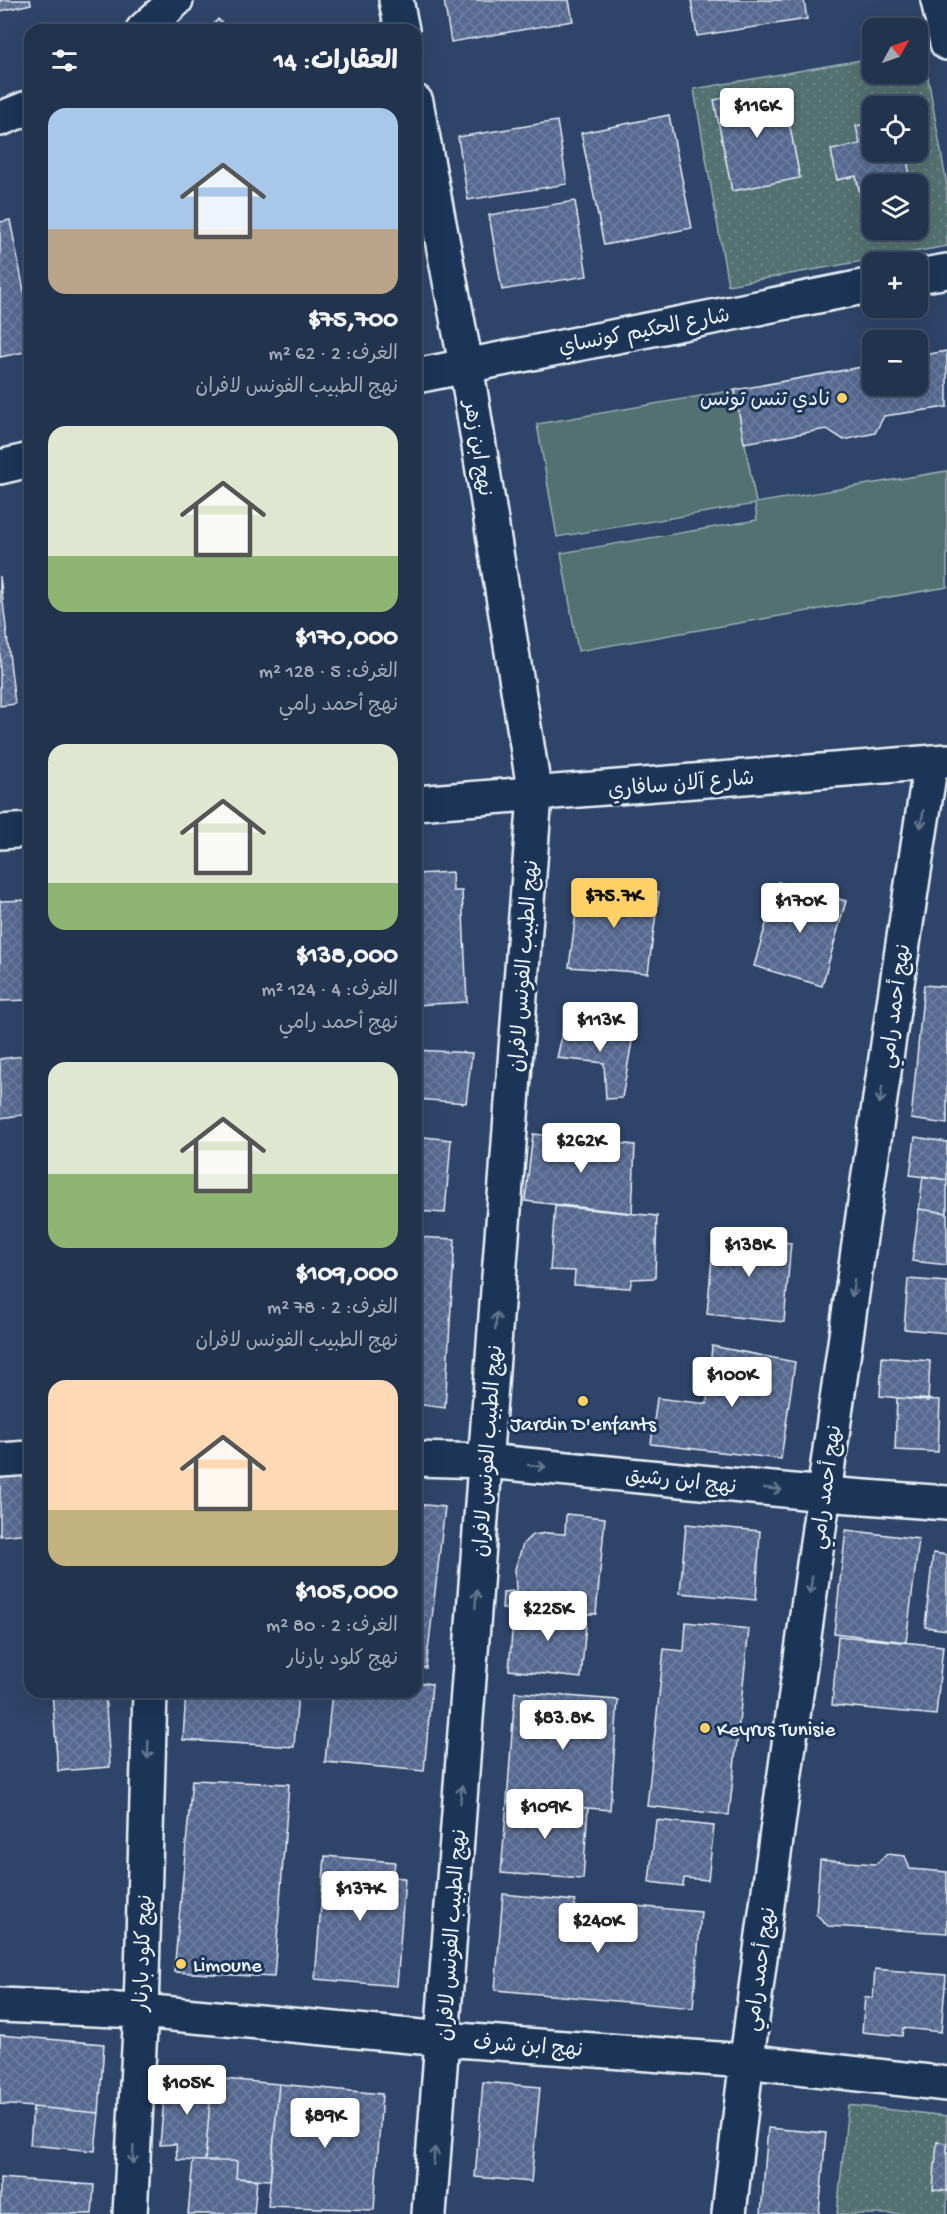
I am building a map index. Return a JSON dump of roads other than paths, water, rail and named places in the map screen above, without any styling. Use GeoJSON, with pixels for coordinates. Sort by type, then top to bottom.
{"type":"FeatureCollection","features":[{"type":"Feature","properties":{"kind":"street"},"geometry":{"type":"LineString","coordinates":[[150,24],[176,0]]}},
{"type":"Feature","properties":{"kind":"street"},"geometry":{"type":"LineString","coordinates":[[396,0],[401,24]]}},
{"type":"Feature","properties":{"kind":"street"},"geometry":{"type":"LineString","coordinates":[[938,0],[947,43]]}},
{"type":"Feature","properties":{"kind":"street"},"geometry":{"type":"LineString","coordinates":[[0,119],[24,109]]}},
{"type":"Feature","properties":{"kind":"street","name":"نهج ابن زهر"},"geometry":{"type":"LineString","coordinates":[[422,134],[466,365],[535,795]]}},
{"type":"Feature","properties":{"kind":"street"},"geometry":{"type":"LineString","coordinates":[[928,274],[947,271]]}},
{"type":"Feature","properties":{"kind":"street","name":"شارع الحكيم كونساي"},"geometry":{"type":"LineString","coordinates":[[422,375],[862,287]]}},
{"type":"Feature","properties":{"kind":"street"},"geometry":{"type":"LineString","coordinates":[[0,466],[24,461]]}},
{"type":"Feature","properties":{"kind":"street","name":"شارع آلان سافاري"},"geometry":{"type":"LineString","coordinates":[[422,803],[939,761]]}},
{"type":"Feature","properties":{"kind":"street","name":"نهج أحمد رامي"},"geometry":{"type":"LineString","coordinates":[[729,2214],[746,2061],[905,927],[939,761]]}},
{"type":"Feature","properties":{"kind":"street","name":"نهج الطبيب الفونس لافران"},"geometry":{"type":"LineString","coordinates":[[429,2214],[444,2039],[535,795]]}},
{"type":"Feature","properties":{"kind":"street"},"geometry":{"type":"LineString","coordinates":[[0,832],[24,830]]}},
{"type":"Feature","properties":{"kind":"street"},"geometry":{"type":"LineString","coordinates":[[0,1460],[24,1458]]}},
{"type":"Feature","properties":{"kind":"street","name":"نهج ابن رشيق"},"geometry":{"type":"LineString","coordinates":[[422,1459],[486,1461],[824,1494],[947,1503]]}},
{"type":"Feature","properties":{"kind":"street","name":"نهج كلود بارنار"},"geometry":{"type":"LineString","coordinates":[[130,2214],[141,2010],[150,1698]]}},
{"type":"Feature","properties":{"kind":"street","name":"نهج ابن شرف"},"geometry":{"type":"LineString","coordinates":[[0,2005],[141,2010],[444,2039],[746,2061],[947,2084]]}},
{"type":"Feature","properties":{"kind":"place","name":"نادي تنس تونس"},"geometry":{"type":"Point","coordinates":[842,398]}},
{"type":"Feature","properties":{"kind":"place","name":"Jardin D'enfants"},"geometry":{"type":"Point","coordinates":[583,1401]}},
{"type":"Feature","properties":{"kind":"place","name":"Keyrus Tunisie"},"geometry":{"type":"Point","coordinates":[705,1728]}},
{"type":"Feature","properties":{"kind":"place","name":"Limoune"},"geometry":{"type":"Point","coordinates":[181,1964]}}]}
